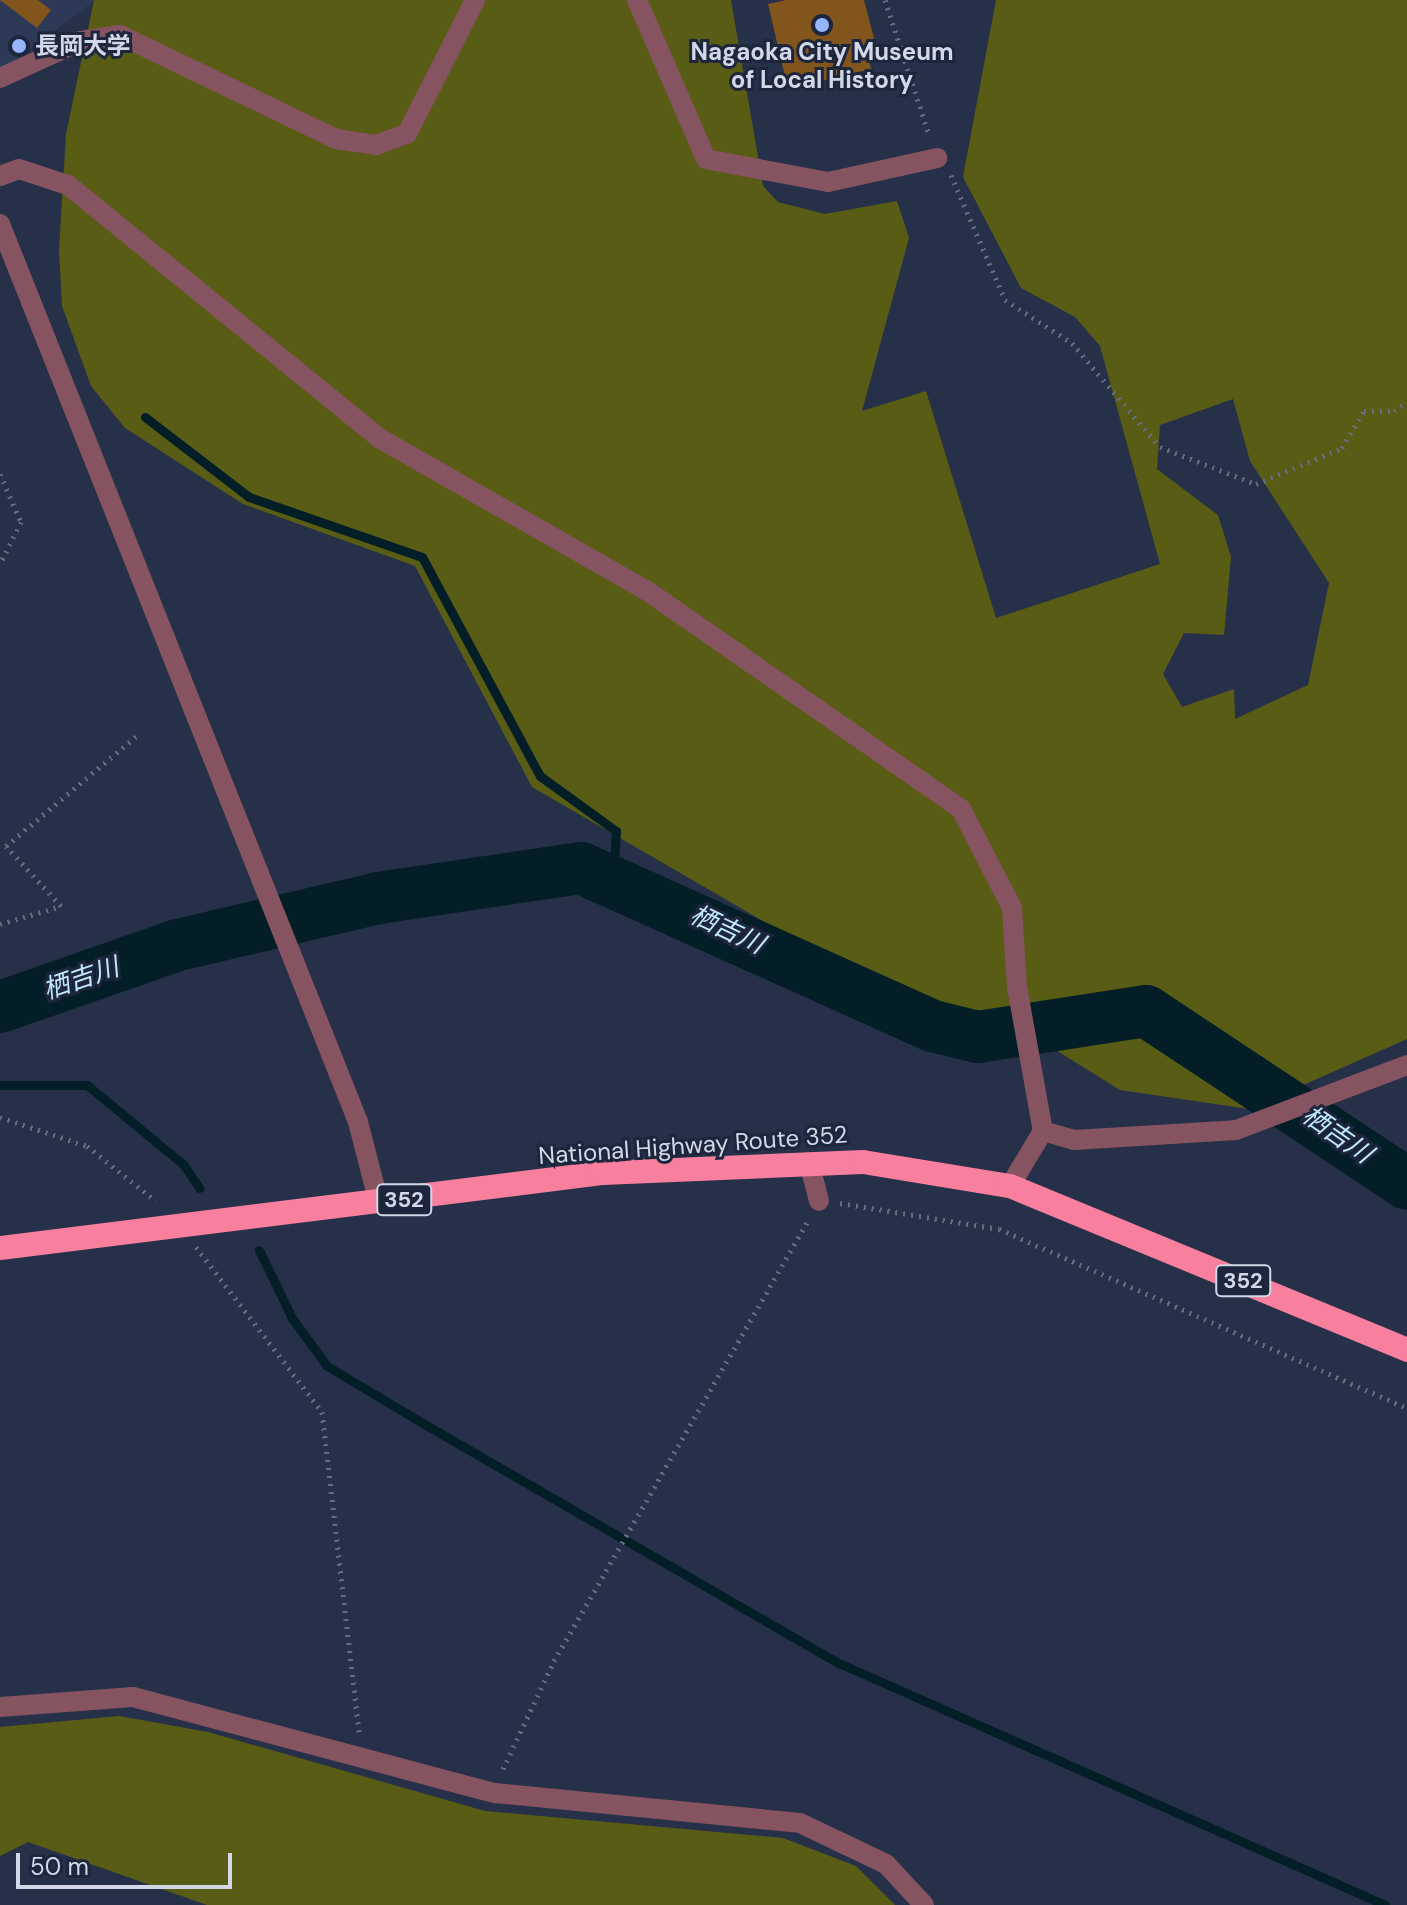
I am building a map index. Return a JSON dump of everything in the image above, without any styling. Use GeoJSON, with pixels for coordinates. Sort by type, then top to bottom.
{"type":"FeatureCollection","features":[{"type":"Feature","properties":{"kind":"highway","name":"National Highway Route 352"},"geometry":{"type":"LineString","coordinates":[[0,1248],[603,1173],[863,1162],[1010,1186],[1407,1350]]}},
{"type":"Feature","properties":{"kind":"street"},"geometry":{"type":"LineString","coordinates":[[0,78],[81,41],[120,35],[336,139],[376,145],[407,134],[475,0]]}},
{"type":"Feature","properties":{"kind":"street"},"geometry":{"type":"LineString","coordinates":[[637,0],[706,159],[828,182],[937,158]]}},
{"type":"Feature","properties":{"kind":"street"},"geometry":{"type":"LineString","coordinates":[[0,176],[19,169],[68,185],[379,438],[646,590],[961,809],[1012,908],[1017,987],[1043,1131],[1010,1186]]}},
{"type":"Feature","properties":{"kind":"street"},"geometry":{"type":"LineString","coordinates":[[0,224],[298,967],[358,1122],[379,1203]]}},
{"type":"Feature","properties":{"kind":"street"},"geometry":{"type":"LineString","coordinates":[[1043,1131],[1074,1140],[1236,1130],[1272,1121],[1407,1065]]}},
{"type":"Feature","properties":{"kind":"street"},"geometry":{"type":"LineString","coordinates":[[809,1162],[819,1201]]}},
{"type":"Feature","properties":{"kind":"street"},"geometry":{"type":"LineString","coordinates":[[0,1707],[133,1697],[495,1793],[800,1823],[886,1864],[924,1905]]}},
{"type":"Feature","properties":{"kind":"path"},"geometry":{"type":"LineString","coordinates":[[885,0],[937,158],[955,179],[1005,300],[1072,343],[1160,447],[1256,484],[1342,448],[1364,411],[1394,411],[1407,402]]}},
{"type":"Feature","properties":{"kind":"path"},"geometry":{"type":"LineString","coordinates":[[0,474],[21,522],[0,564]]}},
{"type":"Feature","properties":{"kind":"path"},"geometry":{"type":"LineString","coordinates":[[0,924],[61,906],[6,846],[139,734]]}},
{"type":"Feature","properties":{"kind":"path"},"geometry":{"type":"LineString","coordinates":[[0,1117],[87,1146],[183,1224],[322,1412],[361,1757]]}},
{"type":"Feature","properties":{"kind":"path"},"geometry":{"type":"LineString","coordinates":[[495,1793],[554,1661],[819,1201],[999,1229],[1407,1408]]}},
{"type":"Feature","properties":{"kind":"shaded area","name":"長岡大学"},"geometry":{"type":"Polygon","coordinates":[[[0,0],[96,0],[0,71],[0,0]]]}},
{"type":"Feature","properties":{"kind":"shaded area"},"geometry":{"type":"Polygon","coordinates":[[[94,0],[731,0],[763,186],[778,202],[825,214],[897,201],[909,238],[862,411],[926,391],[996,618],[1160,564],[1100,346],[1075,317],[1021,288],[963,177],[996,0],[1407,0],[1407,1039],[1249,1109],[1120,1090],[1054,1049],[791,945],[763,921],[532,787],[415,566],[243,504],[125,428],[91,386],[62,306],[59,249],[66,134],[94,0]],[[1233,399],[1160,425],[1157,469],[1218,515],[1231,557],[1224,635],[1184,633],[1163,674],[1182,707],[1234,689],[1235,719],[1308,685],[1329,583],[1250,461],[1233,399]]]}},
{"type":"Feature","properties":{"kind":"shaded area"},"geometry":{"type":"Polygon","coordinates":[[[119,1716],[208,1732],[485,1811],[783,1838],[856,1866],[895,1905],[207,1905],[28,1842],[0,1856],[0,1727],[119,1716]]]}},
{"type":"Feature","properties":{"kind":"building"},"geometry":{"type":"Polygon","coordinates":[[[0,0],[38,0],[51,10],[37,28],[0,0]]]}},
{"type":"Feature","properties":{"kind":"building","name":"Nagaoka City Museum of Local History"},"geometry":{"type":"Polygon","coordinates":[[[786,0],[864,0],[876,46],[866,48],[871,69],[788,89],[768,4],[786,0]]]}},
{"type":"Feature","properties":{"kind":"waterway"},"geometry":{"type":"LineString","coordinates":[[145,417],[249,497],[422,557],[540,776],[616,831],[613,877]]}},
{"type":"Feature","properties":{"kind":"waterway","name":"栖吉川"},"geometry":{"type":"LineString","coordinates":[[0,1007],[178,945],[378,898],[581,868],[933,1026],[978,1037],[1146,1011],[1407,1184]]}},
{"type":"Feature","properties":{"kind":"waterway"},"geometry":{"type":"LineString","coordinates":[[0,1085],[87,1085],[183,1164],[199,1188]]}},
{"type":"Feature","properties":{"kind":"waterway"},"geometry":{"type":"LineString","coordinates":[[259,1250],[292,1318],[327,1366],[426,1425],[839,1663],[1385,1905]]}},
{"type":"Feature","properties":{"kind":"place","name":"Nagaoka City Museum of Local History"},"geometry":{"type":"Point","coordinates":[822,25]}},
{"type":"Feature","properties":{"kind":"place","name":"長岡大学"},"geometry":{"type":"Point","coordinates":[19,46]}}]}
